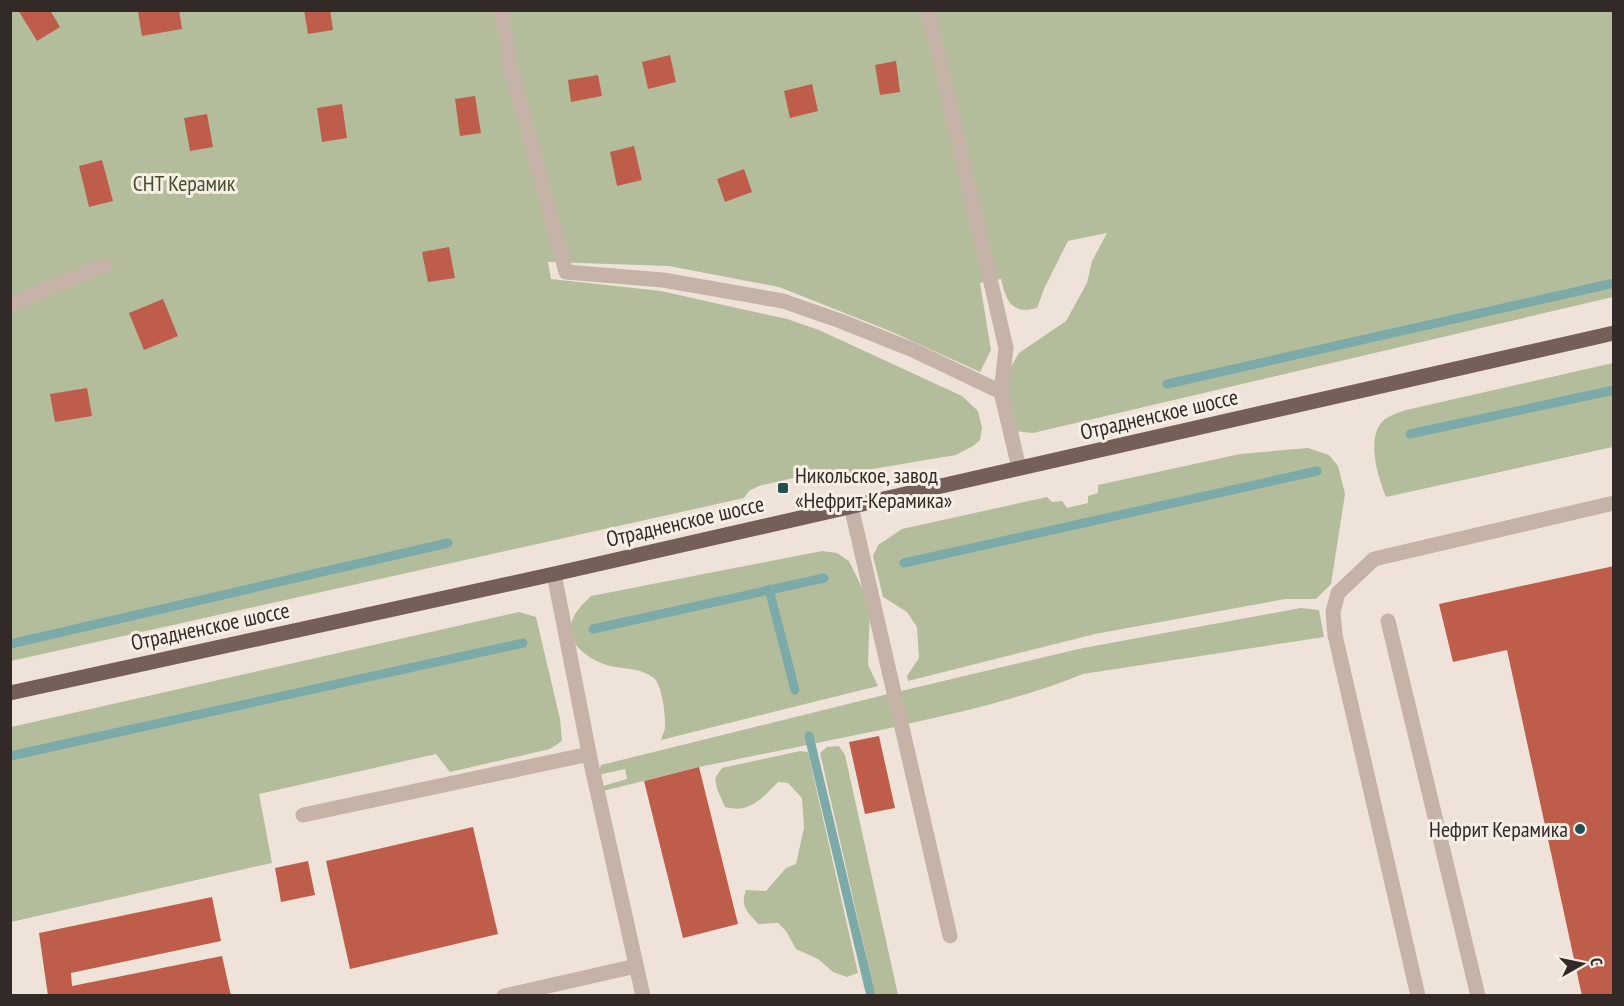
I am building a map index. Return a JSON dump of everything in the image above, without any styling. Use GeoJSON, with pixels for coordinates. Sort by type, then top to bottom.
{"type":"FeatureCollection","features":[{"type":"Feature","properties":{"kind":"main road","name":"Отрадненское шоссе"},"geometry":{"type":"LineString","coordinates":[[10,693],[554,574],[1614,333]]}},
{"type":"Feature","properties":{"kind":"street"},"geometry":{"type":"LineString","coordinates":[[501,10],[511,69],[566,272],[663,280],[783,301],[913,350],[1001,392]]}},
{"type":"Feature","properties":{"kind":"street"},"geometry":{"type":"LineString","coordinates":[[928,10],[1006,348],[1001,392],[1018,468]]}},
{"type":"Feature","properties":{"kind":"street"},"geometry":{"type":"LineString","coordinates":[[10,305],[105,265]]}},
{"type":"Feature","properties":{"kind":"street"},"geometry":{"type":"LineString","coordinates":[[1418,996],[1335,635],[1333,612],[1338,593],[1374,559],[1614,503]]}},
{"type":"Feature","properties":{"kind":"street"},"geometry":{"type":"LineString","coordinates":[[850,506],[950,936]]}},
{"type":"Feature","properties":{"kind":"street"},"geometry":{"type":"LineString","coordinates":[[554,574],[589,754],[643,996]]}},
{"type":"Feature","properties":{"kind":"street"},"geometry":{"type":"LineString","coordinates":[[1388,621],[1478,996]]}},
{"type":"Feature","properties":{"kind":"street"},"geometry":{"type":"LineString","coordinates":[[303,815],[589,754]]}},
{"type":"Feature","properties":{"kind":"street"},"geometry":{"type":"LineString","coordinates":[[504,996],[636,966]]}},
{"type":"Feature","properties":{"kind":"green space","name":"СНТ Керамик"},"geometry":{"type":"Polygon","coordinates":[[[10,11],[1613,11],[1613,297],[1033,433],[1014,431],[1005,417],[1009,370],[1019,353],[1066,321],[1087,283],[1092,261],[1107,233],[1068,241],[1037,308],[1021,309],[1011,304],[1001,279],[980,283],[991,350],[980,372],[890,331],[779,287],[669,266],[548,262],[551,279],[661,291],[787,319],[819,330],[962,396],[978,411],[982,428],[980,440],[956,455],[801,481],[793,478],[759,486],[749,491],[744,498],[11,661],[10,11]]]}},
{"type":"Feature","properties":{"kind":"green space"},"geometry":{"type":"Polygon","coordinates":[[[1613,363],[1613,447],[1386,497],[1377,468],[1374,447],[1378,427],[1389,417],[1406,410],[1613,363]]]}},
{"type":"Feature","properties":{"kind":"green space"},"geometry":{"type":"Polygon","coordinates":[[[1308,448],[1329,455],[1338,466],[1345,494],[1331,584],[1316,599],[1285,599],[1095,634],[908,681],[907,676],[919,658],[917,627],[907,612],[883,597],[873,556],[878,545],[902,529],[1047,497],[1052,502],[1062,501],[1067,508],[1088,503],[1088,496],[1098,493],[1098,485],[1240,454],[1308,448]]]}},
{"type":"Feature","properties":{"kind":"green space"},"geometry":{"type":"Polygon","coordinates":[[[822,551],[837,553],[849,561],[870,604],[868,665],[878,686],[661,740],[665,729],[664,709],[659,687],[654,678],[638,671],[610,666],[595,660],[575,644],[572,637],[573,617],[591,596],[822,551]]]}},
{"type":"Feature","properties":{"kind":"green space"},"geometry":{"type":"Polygon","coordinates":[[[1301,608],[1319,610],[1324,637],[1083,674],[996,703],[907,724],[901,691],[1083,648],[1301,608]]]}},
{"type":"Feature","properties":{"kind":"green space"},"geometry":{"type":"Polygon","coordinates":[[[519,612],[536,617],[560,719],[562,741],[550,749],[450,772],[436,754],[259,794],[272,863],[11,922],[11,727],[519,612]]]}},
{"type":"Feature","properties":{"kind":"green space"},"geometry":{"type":"Polygon","coordinates":[[[888,694],[895,727],[699,767],[603,791],[603,786],[627,779],[625,769],[598,775],[601,765],[888,694]]]}},
{"type":"Feature","properties":{"kind":"green space"},"geometry":{"type":"Polygon","coordinates":[[[839,746],[845,755],[898,995],[875,995],[820,753],[827,747],[839,746]]]}},
{"type":"Feature","properties":{"kind":"green space"},"geometry":{"type":"Polygon","coordinates":[[[800,751],[808,752],[858,973],[847,977],[833,972],[818,959],[796,949],[786,931],[778,923],[758,924],[744,905],[746,890],[766,891],[786,868],[796,864],[804,828],[802,798],[788,783],[778,782],[755,803],[734,809],[725,807],[717,789],[715,778],[722,768],[800,751]]]}},
{"type":"Feature","properties":{"kind":"building"},"geometry":{"type":"Polygon","coordinates":[[[18,10],[50,10],[60,27],[37,41],[18,10]]]}},
{"type":"Feature","properties":{"kind":"building"},"geometry":{"type":"Polygon","coordinates":[[[179,10],[182,29],[142,36],[138,11],[179,10]]]}},
{"type":"Feature","properties":{"kind":"building"},"geometry":{"type":"Polygon","coordinates":[[[304,10],[330,10],[333,30],[308,34],[304,10]]]}},
{"type":"Feature","properties":{"kind":"building"},"geometry":{"type":"Polygon","coordinates":[[[670,55],[676,82],[648,89],[642,62],[670,55]]]}},
{"type":"Feature","properties":{"kind":"building"},"geometry":{"type":"Polygon","coordinates":[[[896,61],[900,92],[880,95],[875,65],[896,61]]]}},
{"type":"Feature","properties":{"kind":"building"},"geometry":{"type":"Polygon","coordinates":[[[598,75],[602,96],[571,102],[568,80],[598,75]]]}},
{"type":"Feature","properties":{"kind":"building"},"geometry":{"type":"Polygon","coordinates":[[[812,84],[818,111],[790,118],[784,91],[812,84]]]}},
{"type":"Feature","properties":{"kind":"building"},"geometry":{"type":"Polygon","coordinates":[[[475,96],[481,133],[460,136],[455,99],[475,96]]]}},
{"type":"Feature","properties":{"kind":"building"},"geometry":{"type":"Polygon","coordinates":[[[342,104],[347,138],[322,142],[317,108],[342,104]]]}},
{"type":"Feature","properties":{"kind":"building"},"geometry":{"type":"Polygon","coordinates":[[[207,114],[213,147],[190,151],[184,118],[207,114]]]}},
{"type":"Feature","properties":{"kind":"building"},"geometry":{"type":"Polygon","coordinates":[[[634,146],[642,180],[617,186],[610,152],[634,146]]]}},
{"type":"Feature","properties":{"kind":"building"},"geometry":{"type":"Polygon","coordinates":[[[102,160],[113,201],[89,207],[79,166],[102,160]]]}},
{"type":"Feature","properties":{"kind":"building"},"geometry":{"type":"Polygon","coordinates":[[[744,169],[752,192],[725,202],[717,179],[744,169]]]}},
{"type":"Feature","properties":{"kind":"building"},"geometry":{"type":"Polygon","coordinates":[[[449,247],[455,278],[428,282],[422,252],[449,247]]]}},
{"type":"Feature","properties":{"kind":"building"},"geometry":{"type":"Polygon","coordinates":[[[163,299],[178,336],[144,350],[129,313],[163,299]]]}},
{"type":"Feature","properties":{"kind":"building"},"geometry":{"type":"Polygon","coordinates":[[[87,388],[92,416],[55,422],[50,394],[87,388]]]}},
{"type":"Feature","properties":{"kind":"building","name":"Нефрит Керамика"},"geometry":{"type":"Polygon","coordinates":[[[1614,566],[1614,996],[1582,996],[1507,650],[1453,662],[1439,604],[1614,566]]]}},
{"type":"Feature","properties":{"kind":"building"},"geometry":{"type":"Polygon","coordinates":[[[879,736],[895,808],[865,814],[849,742],[879,736]]]}},
{"type":"Feature","properties":{"kind":"building"},"geometry":{"type":"Polygon","coordinates":[[[699,767],[738,924],[683,938],[644,781],[699,767]]]}},
{"type":"Feature","properties":{"kind":"building"},"geometry":{"type":"Polygon","coordinates":[[[473,827],[498,934],[350,969],[326,861],[473,827]]]}},
{"type":"Feature","properties":{"kind":"building"},"geometry":{"type":"Polygon","coordinates":[[[308,861],[315,895],[281,902],[275,868],[308,861]]]}},
{"type":"Feature","properties":{"kind":"building"},"geometry":{"type":"Polygon","coordinates":[[[212,897],[221,941],[71,973],[72,986],[222,956],[231,996],[48,996],[39,933],[212,897]]]}},
{"type":"Feature","properties":{"kind":"waterway"},"geometry":{"type":"LineString","coordinates":[[1167,384],[1614,283]]}},
{"type":"Feature","properties":{"kind":"waterway"},"geometry":{"type":"LineString","coordinates":[[1410,434],[1614,390]]}},
{"type":"Feature","properties":{"kind":"waterway"},"geometry":{"type":"LineString","coordinates":[[904,563],[1317,471]]}},
{"type":"Feature","properties":{"kind":"waterway"},"geometry":{"type":"LineString","coordinates":[[10,644],[448,543]]}},
{"type":"Feature","properties":{"kind":"waterway"},"geometry":{"type":"LineString","coordinates":[[593,629],[824,578]]}},
{"type":"Feature","properties":{"kind":"waterway"},"geometry":{"type":"LineString","coordinates":[[769,589],[795,690]]}},
{"type":"Feature","properties":{"kind":"waterway"},"geometry":{"type":"LineString","coordinates":[[10,756],[523,643]]}},
{"type":"Feature","properties":{"kind":"waterway"},"geometry":{"type":"LineString","coordinates":[[809,736],[871,996]]}},
{"type":"Feature","properties":{"kind":"place","name":"Никольское, завод «Нефрит-Керамика»"},"geometry":{"type":"Point","coordinates":[783,488]}},
{"type":"Feature","properties":{"kind":"place","name":"Нефрит Керамика"},"geometry":{"type":"Point","coordinates":[1580,829]}}]}
